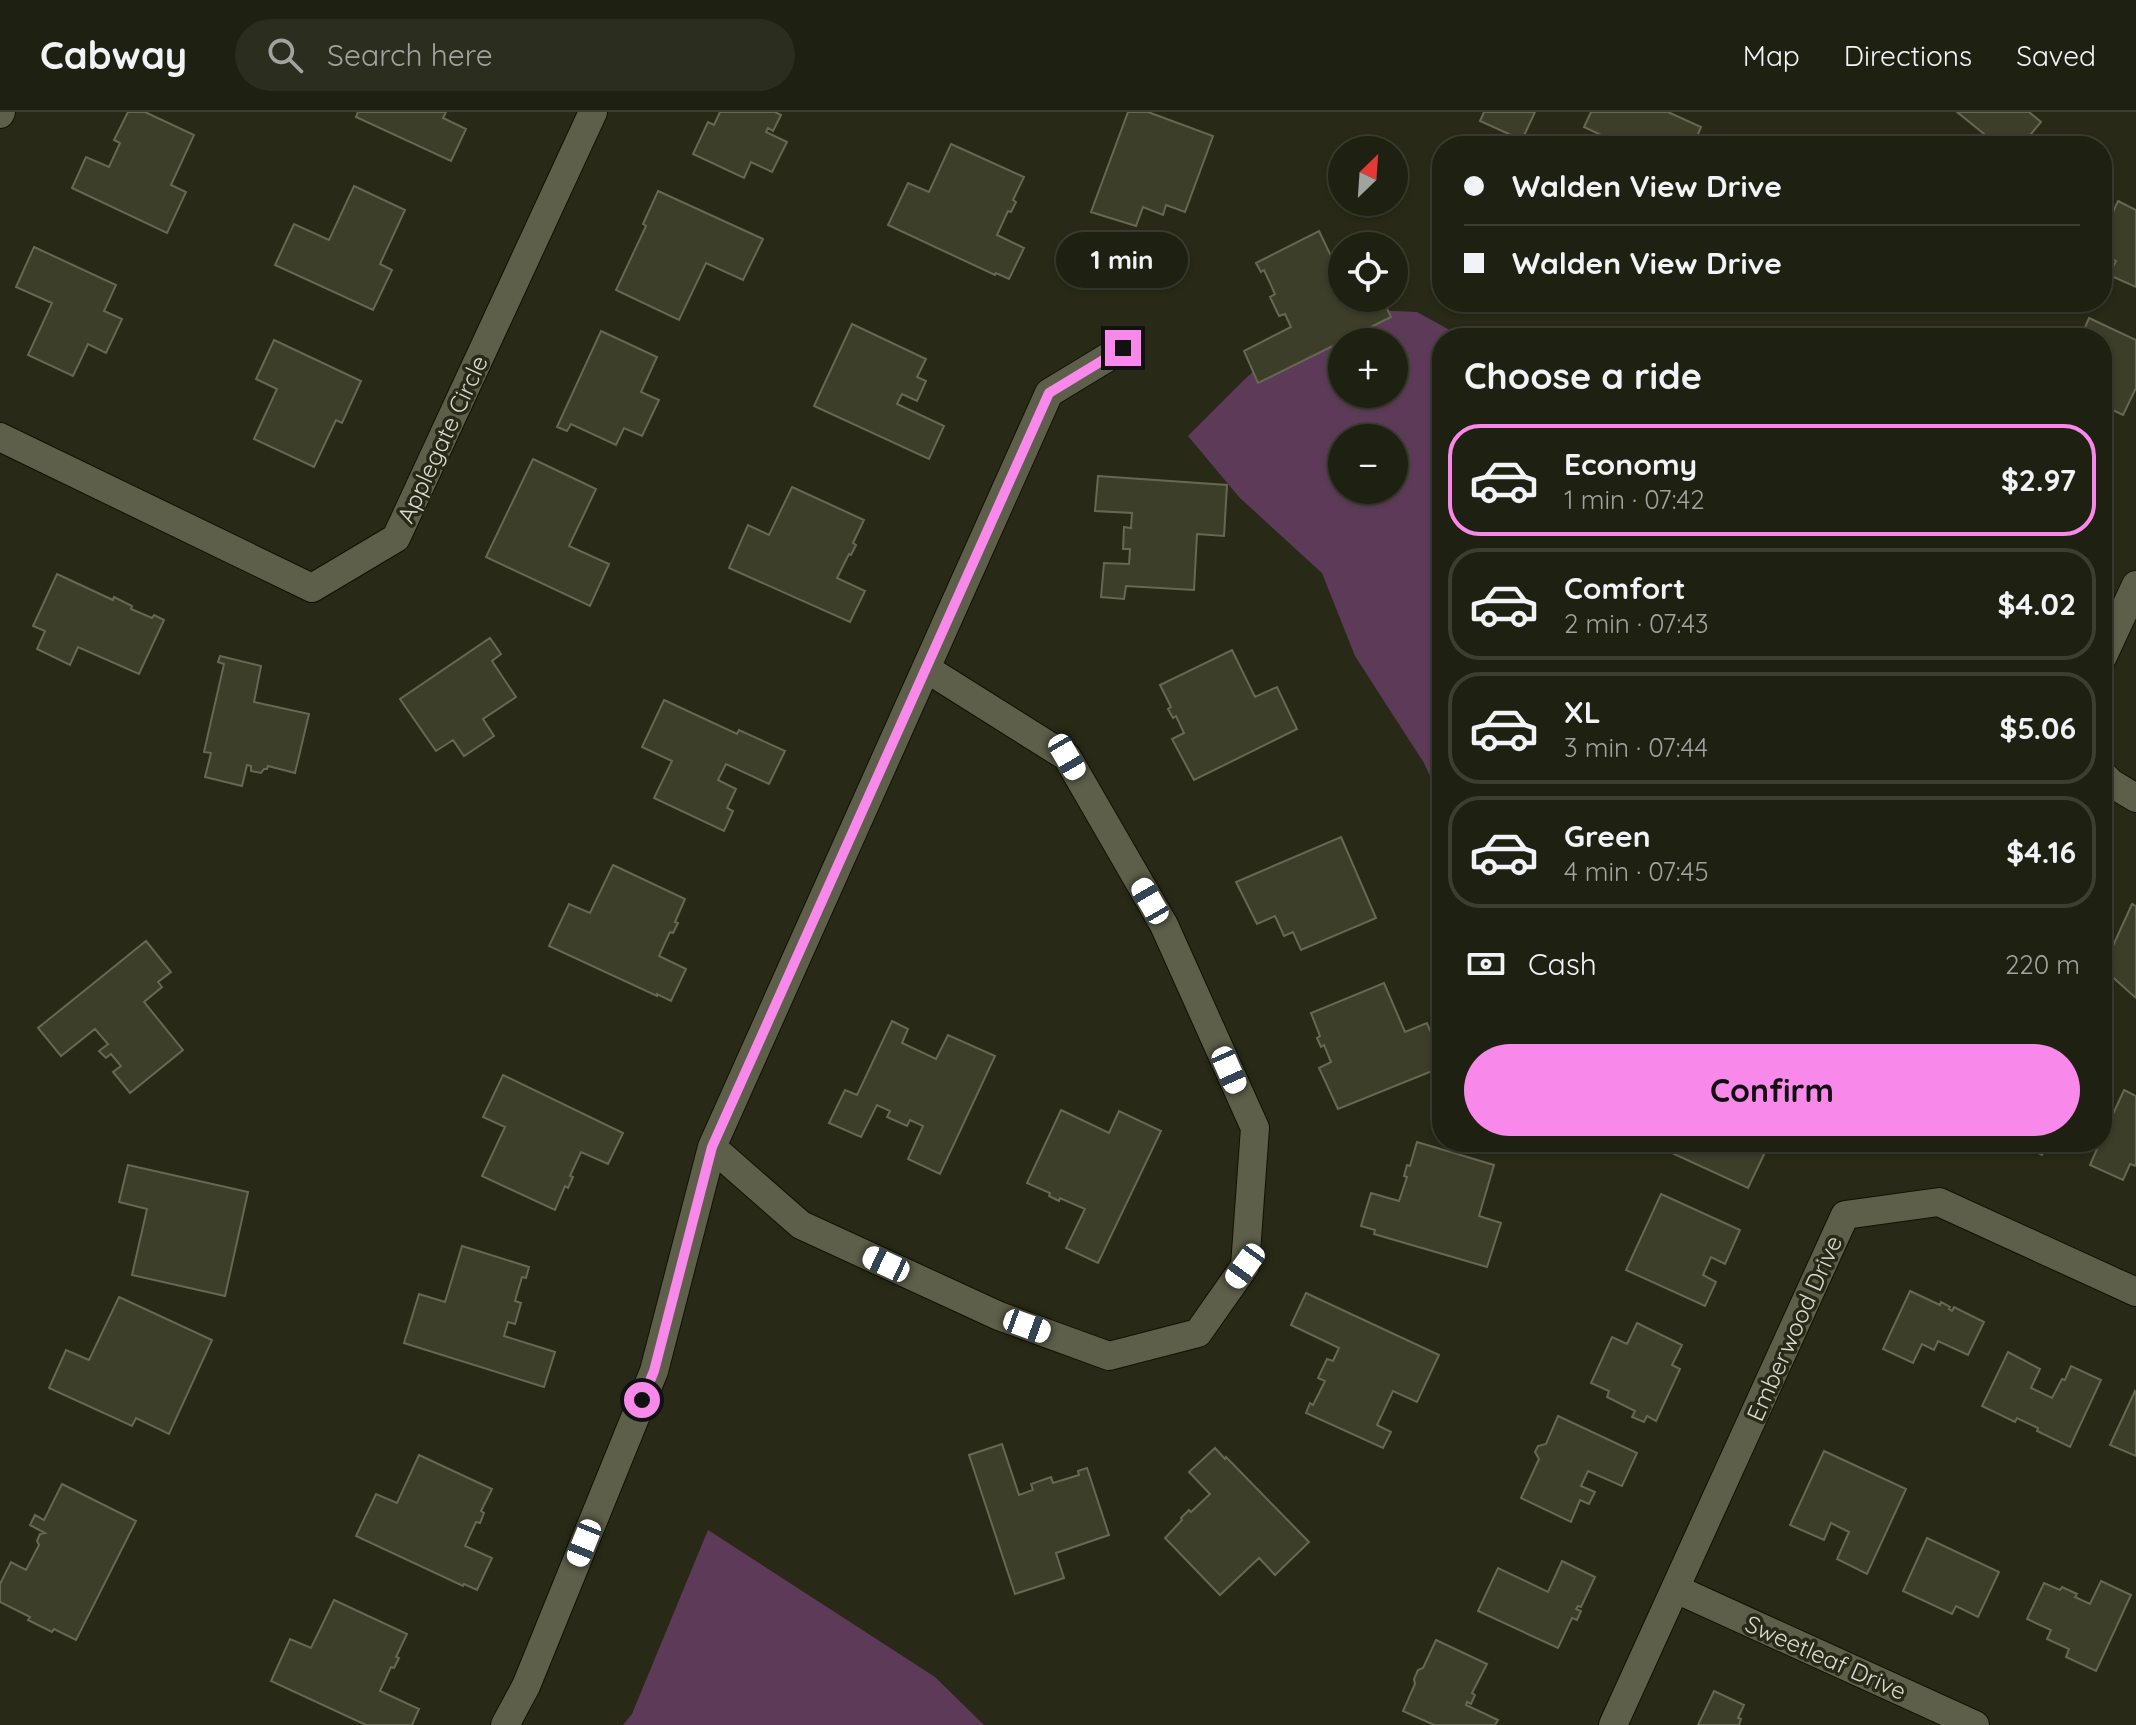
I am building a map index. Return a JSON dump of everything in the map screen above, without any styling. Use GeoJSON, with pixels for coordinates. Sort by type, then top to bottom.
{"type":"FeatureCollection","features":[{"type":"Feature","properties":{"kind":"street","name":"Applegate Circle"},"geometry":{"type":"LineString","coordinates":[[0,437],[312,588],[396,538],[593,112]]}},
{"type":"Feature","properties":{"kind":"street"},"geometry":{"type":"LineString","coordinates":[[505,1725],[526,1686],[654,1371],[712,1147],[1049,393],[1123,348]]}},
{"type":"Feature","properties":{"kind":"street"},"geometry":{"type":"LineString","coordinates":[[2112,637],[2136,585]]}},
{"type":"Feature","properties":{"kind":"street"},"geometry":{"type":"LineString","coordinates":[[712,1147],[801,1225],[999,1316],[1109,1356],[1198,1333],[1245,1266],[1255,1128],[1164,925],[1067,757],[927,669]]}},
{"type":"Feature","properties":{"kind":"street"},"geometry":{"type":"LineString","coordinates":[[2112,784],[2136,798]]}},
{"type":"Feature","properties":{"kind":"street","name":"Emberwood Drive"},"geometry":{"type":"LineString","coordinates":[[1613,1725],[1845,1215],[1939,1202],[2136,1292]]}},
{"type":"Feature","properties":{"kind":"street","name":"Sweetleaf Drive"},"geometry":{"type":"LineString","coordinates":[[1676,1589],[1975,1725]]}},
{"type":"Feature","properties":{"kind":"shaded area"},"geometry":{"type":"Polygon","coordinates":[[[1325,308],[1328,312],[1417,312],[1446,328],[1432,328],[1432,780],[1355,656],[1322,573],[1239,497],[1188,436],[1246,378],[1325,308]]]}},
{"type":"Feature","properties":{"kind":"shaded area"},"geometry":{"type":"Polygon","coordinates":[[[708,1530],[935,1677],[984,1725],[623,1725],[632,1714],[708,1530]]]}},
{"type":"Feature","properties":{"kind":"building"},"geometry":{"type":"Polygon","coordinates":[[[128,112],[145,112],[194,135],[171,185],[186,192],[167,233],[72,188],[86,157],[109,167],[120,143],[114,140],[128,112]]]}},
{"type":"Feature","properties":{"kind":"building"},"geometry":{"type":"Polygon","coordinates":[[[358,112],[446,112],[443,118],[466,129],[451,161],[356,117],[358,112]]]}},
{"type":"Feature","properties":{"kind":"building"},"geometry":{"type":"Polygon","coordinates":[[[720,112],[775,112],[781,115],[773,131],[768,128],[766,132],[787,142],[772,172],[751,162],[744,178],[693,154],[708,122],[714,125],[720,112]]]}},
{"type":"Feature","properties":{"kind":"building"},"geometry":{"type":"Polygon","coordinates":[[[1128,112],[1148,112],[1213,136],[1185,212],[1166,205],[1163,215],[1143,207],[1136,226],[1091,212],[1128,112]]]}},
{"type":"Feature","properties":{"kind":"building"},"geometry":{"type":"Polygon","coordinates":[[[1484,112],[1535,112],[1524,136],[1513,136],[1480,121],[1484,112]]]}},
{"type":"Feature","properties":{"kind":"building"},"geometry":{"type":"Polygon","coordinates":[[[1591,112],[1668,112],[1701,127],[1697,136],[1603,136],[1584,127],[1591,112]]]}},
{"type":"Feature","properties":{"kind":"building"},"geometry":{"type":"Polygon","coordinates":[[[1957,112],[2029,112],[2041,122],[2029,136],[1987,136],[1957,112]]]}},
{"type":"Feature","properties":{"kind":"building"},"geometry":{"type":"Polygon","coordinates":[[[951,144],[1024,177],[1013,200],[1016,202],[1011,212],[1008,211],[997,235],[1024,248],[1009,279],[888,225],[908,183],[929,192],[951,144]]]}},
{"type":"Feature","properties":{"kind":"building"},"geometry":{"type":"Polygon","coordinates":[[[354,186],[405,210],[380,264],[392,270],[373,310],[275,265],[294,224],[329,240],[354,186]]]}},
{"type":"Feature","properties":{"kind":"building"},"geometry":{"type":"Polygon","coordinates":[[[658,191],[763,239],[743,280],[706,263],[679,320],[616,290],[646,226],[643,224],[658,191]]]}},
{"type":"Feature","properties":{"kind":"building"},"geometry":{"type":"Polygon","coordinates":[[[2118,201],[2136,210],[2136,287],[2112,276],[2116,261],[2112,259],[2112,214],[2118,201]]]}},
{"type":"Feature","properties":{"kind":"building"},"geometry":{"type":"Polygon","coordinates":[[[1319,231],[1328,250],[1328,312],[1389,312],[1391,317],[1369,328],[1328,328],[1328,348],[1258,383],[1244,351],[1291,327],[1285,314],[1279,316],[1270,297],[1275,294],[1264,270],[1261,272],[1256,263],[1319,231]]]}},
{"type":"Feature","properties":{"kind":"building"},"geometry":{"type":"Polygon","coordinates":[[[34,247],[116,285],[104,311],[122,319],[106,353],[88,344],[73,376],[28,355],[52,303],[16,287],[34,247]]]}},
{"type":"Feature","properties":{"kind":"building"},"geometry":{"type":"Polygon","coordinates":[[[2089,318],[2110,328],[2085,328],[2089,318]]]}},
{"type":"Feature","properties":{"kind":"building"},"geometry":{"type":"Polygon","coordinates":[[[852,324],[926,359],[917,377],[926,381],[917,401],[902,394],[897,404],[944,426],[929,459],[814,406],[852,324]]]}},
{"type":"Feature","properties":{"kind":"building"},"geometry":{"type":"Polygon","coordinates":[[[2112,329],[2136,340],[2136,388],[2123,415],[2112,410],[2112,329]]]}},
{"type":"Feature","properties":{"kind":"building"},"geometry":{"type":"Polygon","coordinates":[[[601,331],[657,357],[641,392],[659,400],[642,436],[624,428],[616,445],[571,424],[567,431],[557,427],[601,331]]]}},
{"type":"Feature","properties":{"kind":"building"},"geometry":{"type":"Polygon","coordinates":[[[274,340],[361,381],[342,423],[336,420],[314,467],[254,439],[277,389],[256,379],[274,340]]]}},
{"type":"Feature","properties":{"kind":"building"},"geometry":{"type":"Polygon","coordinates":[[[533,459],[596,489],[569,546],[609,564],[590,606],[486,557],[533,459]]]}},
{"type":"Feature","properties":{"kind":"building"},"geometry":{"type":"Polygon","coordinates":[[[1098,476],[1227,485],[1224,536],[1197,534],[1194,590],[1126,586],[1124,599],[1101,597],[1104,563],[1129,564],[1130,549],[1123,549],[1124,527],[1131,528],[1132,513],[1095,511],[1098,476]]]}},
{"type":"Feature","properties":{"kind":"building"},"geometry":{"type":"Polygon","coordinates":[[[792,487],[864,520],[853,543],[856,545],[837,578],[865,591],[850,622],[729,568],[748,525],[769,535],[792,487]]]}},
{"type":"Feature","properties":{"kind":"building"},"geometry":{"type":"Polygon","coordinates":[[[57,574],[113,600],[114,597],[132,606],[131,609],[164,620],[139,674],[78,647],[70,665],[37,649],[45,631],[33,626],[57,574]]]}},
{"type":"Feature","properties":{"kind":"building"},"geometry":{"type":"Polygon","coordinates":[[[490,638],[501,654],[492,661],[516,697],[483,719],[494,736],[464,756],[453,740],[436,751],[400,699],[490,638]]]}},
{"type":"Feature","properties":{"kind":"building"},"geometry":{"type":"Polygon","coordinates":[[[1232,650],[1255,697],[1277,687],[1297,729],[1194,780],[1172,739],[1184,733],[1176,716],[1173,718],[1168,709],[1171,707],[1160,685],[1232,650]]]}},
{"type":"Feature","properties":{"kind":"building"},"geometry":{"type":"Polygon","coordinates":[[[220,656],[261,666],[254,702],[309,714],[295,773],[268,766],[261,773],[251,771],[251,766],[247,765],[242,786],[205,777],[211,753],[204,752],[224,664],[218,662],[220,656]]]}},
{"type":"Feature","properties":{"kind":"building"},"geometry":{"type":"Polygon","coordinates":[[[664,700],[737,734],[739,730],[785,751],[769,784],[726,764],[718,780],[736,789],[727,808],[733,811],[724,831],[654,798],[672,761],[642,747],[664,700]]]}},
{"type":"Feature","properties":{"kind":"building"},"geometry":{"type":"Polygon","coordinates":[[[1341,837],[1376,918],[1301,950],[1293,932],[1284,936],[1275,916],[1257,924],[1236,882],[1341,837]]]}},
{"type":"Feature","properties":{"kind":"building"},"geometry":{"type":"Polygon","coordinates":[[[613,865],[685,899],[675,922],[678,923],[673,933],[670,932],[659,956],[686,969],[671,1001],[549,946],[569,904],[590,913],[613,865]]]}},
{"type":"Feature","properties":{"kind":"building"},"geometry":{"type":"Polygon","coordinates":[[[2132,904],[2136,906],[2136,998],[2112,976],[2112,948],[2132,904]]]}},
{"type":"Feature","properties":{"kind":"building"},"geometry":{"type":"Polygon","coordinates":[[[146,941],[171,972],[158,982],[162,987],[144,1002],[183,1050],[130,1093],[113,1072],[121,1066],[111,1054],[106,1058],[99,1051],[108,1044],[95,1029],[61,1056],[38,1028],[146,941]]]}},
{"type":"Feature","properties":{"kind":"building"},"geometry":{"type":"Polygon","coordinates":[[[1384,983],[1405,1032],[1427,1023],[1432,1035],[1432,1071],[1338,1109],[1319,1068],[1331,1062],[1324,1045],[1321,1047],[1317,1038],[1320,1036],[1311,1013],[1384,983]]]}},
{"type":"Feature","properties":{"kind":"building"},"geometry":{"type":"Polygon","coordinates":[[[892,1021],[908,1029],[902,1043],[936,1059],[948,1035],[995,1056],[940,1174],[908,1159],[923,1126],[910,1120],[907,1126],[887,1117],[890,1111],[877,1105],[861,1137],[829,1123],[845,1090],[857,1095],[892,1021]]]}},
{"type":"Feature","properties":{"kind":"building"},"geometry":{"type":"Polygon","coordinates":[[[503,1075],[623,1133],[608,1164],[581,1152],[570,1176],[573,1177],[568,1188],[565,1186],[555,1210],[482,1176],[505,1127],[483,1117],[503,1075]]]}},
{"type":"Feature","properties":{"kind":"building"},"geometry":{"type":"Polygon","coordinates":[[[2124,1090],[2136,1096],[2136,1166],[2130,1164],[2123,1180],[2090,1165],[2096,1152],[2112,1152],[2112,1116],[2124,1090]]]}},
{"type":"Feature","properties":{"kind":"building"},"geometry":{"type":"Polygon","coordinates":[[[1061,1110],[1109,1133],[1119,1111],[1161,1131],[1098,1263],[1066,1248],[1085,1209],[1060,1198],[1059,1201],[1049,1196],[1050,1193],[1027,1183],[1061,1110]]]}},
{"type":"Feature","properties":{"kind":"building"},"geometry":{"type":"Polygon","coordinates":[[[1417,1142],[1432,1146],[1432,1152],[1450,1152],[1494,1165],[1479,1216],[1501,1223],[1487,1267],[1374,1234],[1375,1230],[1361,1226],[1371,1193],[1399,1201],[1407,1177],[1404,1176],[1407,1165],[1410,1166],[1417,1142]]]}},
{"type":"Feature","properties":{"kind":"building"},"geometry":{"type":"Polygon","coordinates":[[[1670,1152],[1765,1152],[1748,1188],[1670,1152]]]}},
{"type":"Feature","properties":{"kind":"building"},"geometry":{"type":"Polygon","coordinates":[[[128,1165],[248,1192],[225,1296],[132,1275],[147,1209],[119,1202],[128,1165]]]}},
{"type":"Feature","properties":{"kind":"building"},"geometry":{"type":"Polygon","coordinates":[[[1661,1194],[1740,1230],[1725,1264],[1711,1257],[1703,1275],[1716,1282],[1705,1306],[1626,1270],[1661,1194]]]}},
{"type":"Feature","properties":{"kind":"building"},"geometry":{"type":"Polygon","coordinates":[[[462,1246],[529,1267],[526,1278],[522,1277],[515,1301],[521,1303],[515,1324],[508,1322],[504,1336],[555,1352],[544,1387],[404,1343],[419,1294],[445,1302],[462,1246]]]}},
{"type":"Feature","properties":{"kind":"building"},"geometry":{"type":"Polygon","coordinates":[[[1910,1291],[1984,1322],[1968,1355],[1938,1341],[1934,1350],[1922,1344],[1913,1363],[1883,1349],[1910,1291]]]}},
{"type":"Feature","properties":{"kind":"building"},"geometry":{"type":"Polygon","coordinates":[[[1306,1293],[1439,1355],[1417,1402],[1393,1391],[1377,1425],[1391,1432],[1383,1448],[1306,1413],[1325,1381],[1318,1378],[1327,1359],[1333,1361],[1339,1348],[1291,1325],[1306,1293]]]}},
{"type":"Feature","properties":{"kind":"building"},"geometry":{"type":"Polygon","coordinates":[[[119,1297],[212,1340],[169,1434],[136,1418],[132,1426],[49,1388],[66,1350],[89,1360],[119,1297]]]}},
{"type":"Feature","properties":{"kind":"building"},"geometry":{"type":"Polygon","coordinates":[[[1637,1323],[1682,1345],[1672,1365],[1680,1369],[1656,1421],[1647,1416],[1644,1422],[1632,1417],[1635,1411],[1607,1397],[1609,1391],[1591,1383],[1612,1337],[1627,1344],[1637,1323]]]}},
{"type":"Feature","properties":{"kind":"building"},"geometry":{"type":"Polygon","coordinates":[[[2008,1352],[2040,1369],[2031,1388],[2052,1398],[2071,1366],[2101,1380],[2070,1447],[2017,1418],[2015,1422],[1982,1406],[2008,1352]]]}},
{"type":"Feature","properties":{"kind":"building"},"geometry":{"type":"Polygon","coordinates":[[[2136,1392],[2136,1456],[2110,1445],[2136,1392]]]}},
{"type":"Feature","properties":{"kind":"building"},"geometry":{"type":"Polygon","coordinates":[[[1558,1416],[1637,1453],[1622,1486],[1588,1471],[1581,1486],[1595,1492],[1589,1504],[1580,1500],[1571,1522],[1521,1498],[1539,1459],[1535,1452],[1538,1446],[1546,1444],[1558,1416]]]}},
{"type":"Feature","properties":{"kind":"building"},"geometry":{"type":"Polygon","coordinates":[[[1002,1444],[1019,1495],[1033,1490],[1031,1484],[1051,1477],[1053,1483],[1079,1475],[1078,1471],[1087,1468],[1109,1535],[1056,1553],[1064,1578],[1015,1594],[969,1455],[1002,1444]]]}},
{"type":"Feature","properties":{"kind":"building"},"geometry":{"type":"Polygon","coordinates":[[[1215,1448],[1309,1542],[1275,1575],[1259,1558],[1220,1595],[1165,1538],[1189,1510],[1191,1512],[1210,1494],[1189,1472],[1215,1448]]]}},
{"type":"Feature","properties":{"kind":"building"},"geometry":{"type":"Polygon","coordinates":[[[1824,1451],[1906,1489],[1867,1574],[1837,1559],[1849,1532],[1831,1523],[1824,1540],[1790,1525],[1824,1451]]]}},
{"type":"Feature","properties":{"kind":"building"},"geometry":{"type":"Polygon","coordinates":[[[419,1455],[492,1489],[481,1511],[484,1513],[480,1523],[476,1522],[465,1546],[492,1558],[477,1590],[356,1536],[376,1494],[397,1503],[419,1455]]]}},
{"type":"Feature","properties":{"kind":"building"},"geometry":{"type":"Polygon","coordinates":[[[62,1484],[136,1521],[76,1640],[28,1620],[30,1617],[0,1602],[0,1584],[11,1562],[26,1570],[39,1545],[40,1534],[45,1533],[30,1525],[35,1515],[44,1520],[62,1484]]]}},
{"type":"Feature","properties":{"kind":"building"},"geometry":{"type":"Polygon","coordinates":[[[1927,1538],[1999,1572],[1978,1617],[1956,1606],[1952,1614],[1903,1591],[1927,1538]]]}},
{"type":"Feature","properties":{"kind":"building"},"geometry":{"type":"Polygon","coordinates":[[[1562,1561],[1595,1577],[1581,1607],[1576,1609],[1581,1611],[1577,1620],[1572,1618],[1558,1648],[1478,1611],[1498,1568],[1548,1592],[1562,1561]]]}},
{"type":"Feature","properties":{"kind":"building"},"geometry":{"type":"Polygon","coordinates":[[[2101,1581],[2131,1595],[2096,1671],[2066,1657],[2069,1649],[2047,1639],[2051,1630],[2027,1619],[2044,1583],[2060,1590],[2062,1587],[2090,1604],[2101,1581]]]}},
{"type":"Feature","properties":{"kind":"building"},"geometry":{"type":"Polygon","coordinates":[[[334,1600],[407,1634],[396,1657],[399,1658],[394,1668],[391,1667],[380,1691],[419,1709],[412,1725],[366,1725],[271,1681],[290,1639],[311,1648],[334,1600]]]}},
{"type":"Feature","properties":{"kind":"building"},"geometry":{"type":"Polygon","coordinates":[[[1436,1640],[1487,1664],[1472,1693],[1475,1695],[1471,1704],[1467,1702],[1466,1705],[1498,1720],[1495,1725],[1434,1725],[1403,1711],[1418,1670],[1423,1668],[1436,1640]]]}},
{"type":"Feature","properties":{"kind":"building"},"geometry":{"type":"Polygon","coordinates":[[[1714,1691],[1744,1705],[1738,1718],[1741,1719],[1739,1725],[1698,1725],[1714,1691]]]}},
{"type":"Feature","properties":{"kind":"route"},"geometry":{"type":"LineString","coordinates":[[642,1400],[654,1371],[712,1147],[1049,393],[1123,348]]}}]}
